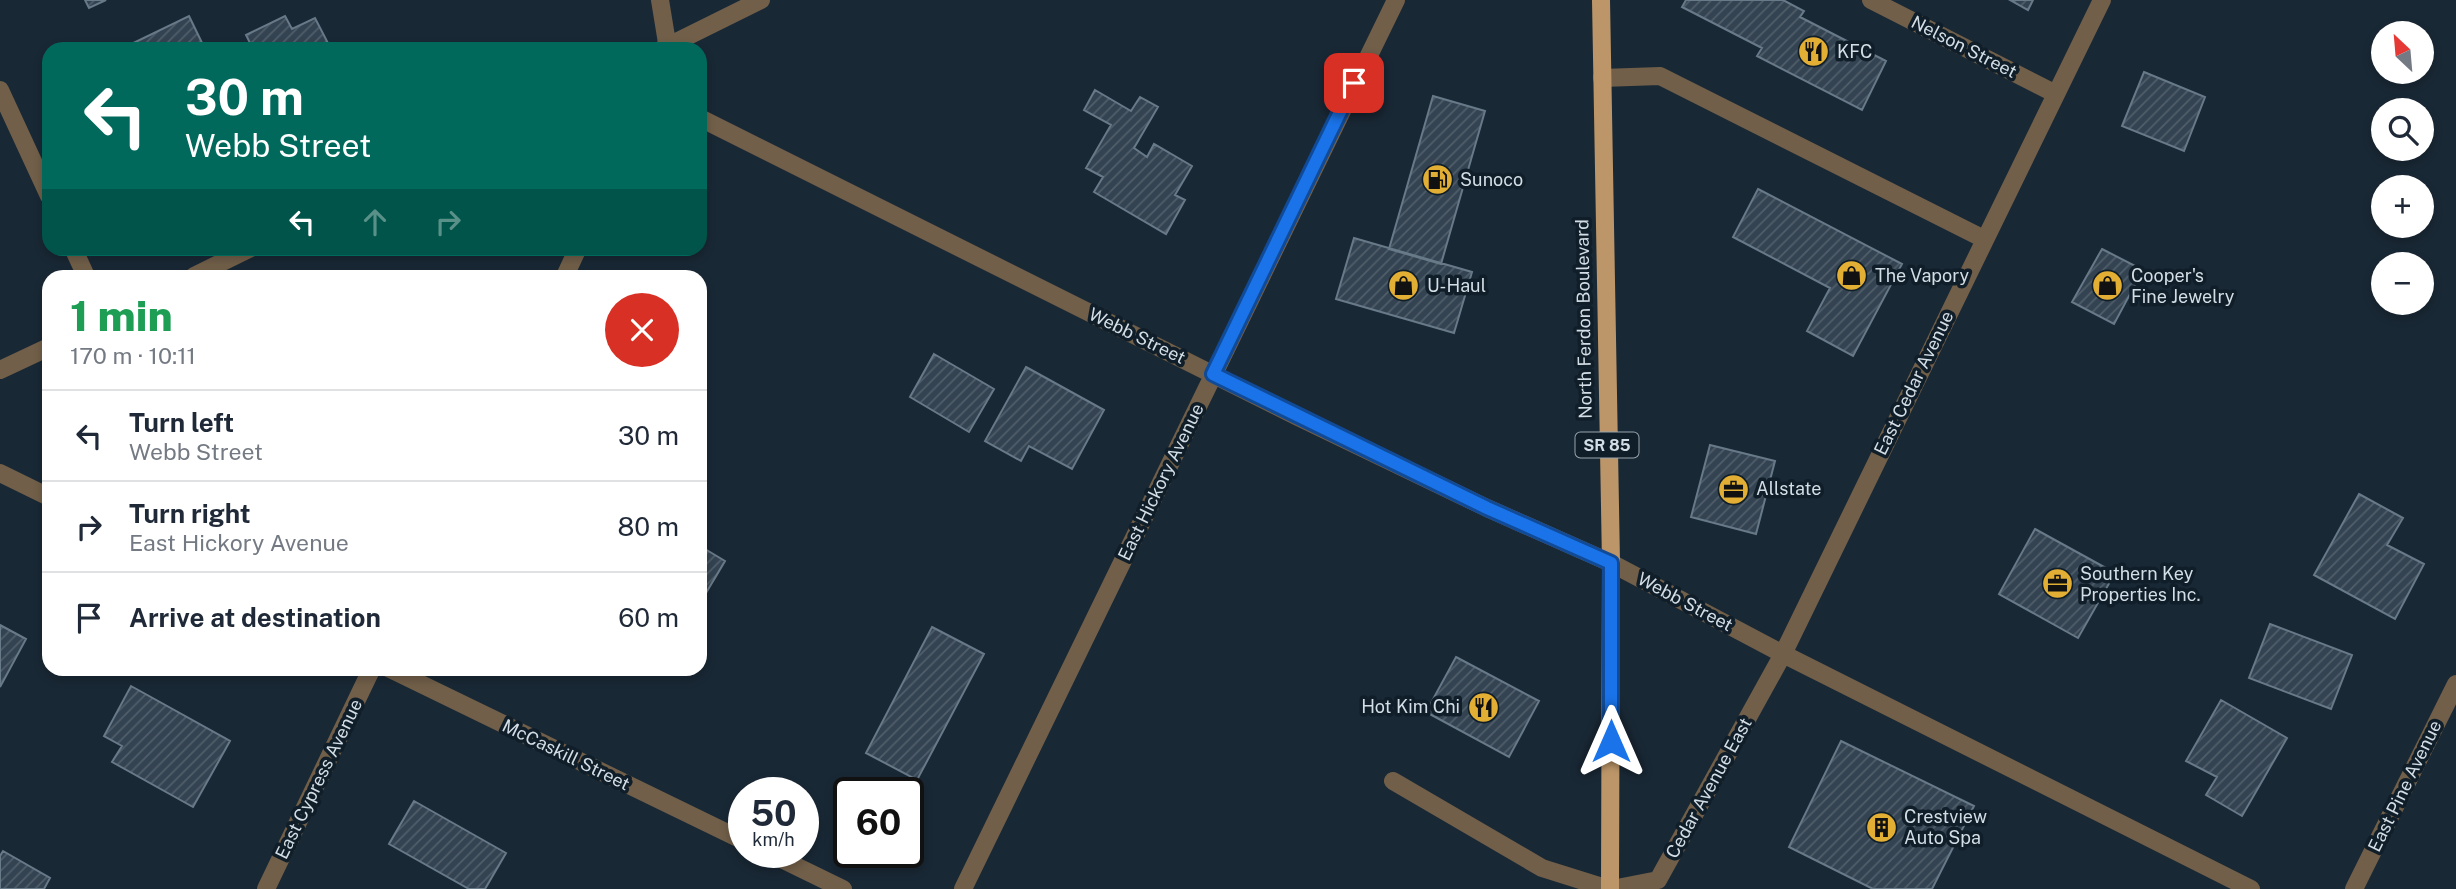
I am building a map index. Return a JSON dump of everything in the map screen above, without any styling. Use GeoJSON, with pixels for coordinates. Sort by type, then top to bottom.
{"type":"FeatureCollection","features":[{"type":"Feature","properties":{"kind":"main road","name":"North Ferdon Boulevard"},"geometry":{"type":"LineString","coordinates":[[1601,0],[1611,563],[1610,889]]}},
{"type":"Feature","properties":{"kind":"street"},"geometry":{"type":"LineString","coordinates":[[660,0],[665,42]]}},
{"type":"Feature","properties":{"kind":"street"},"geometry":{"type":"LineString","coordinates":[[678,42],[761,0]]}},
{"type":"Feature","properties":{"kind":"street","name":"East Hickory Avenue"},"geometry":{"type":"LineString","coordinates":[[963,889],[1396,0]]}},
{"type":"Feature","properties":{"kind":"street","name":"Nelson Street"},"geometry":{"type":"LineString","coordinates":[[1871,0],[2056,94]]}},
{"type":"Feature","properties":{"kind":"street","name":"East Cedar Avenue"},"geometry":{"type":"LineString","coordinates":[[1783,654],[2102,0]]}},
{"type":"Feature","properties":{"kind":"street"},"geometry":{"type":"LineString","coordinates":[[1602,78],[1660,76],[1984,239]]}},
{"type":"Feature","properties":{"kind":"street"},"geometry":{"type":"LineString","coordinates":[[0,90],[42,181]]}},
{"type":"Feature","properties":{"kind":"street","name":"Webb Street"},"geometry":{"type":"LineString","coordinates":[[707,121],[1487,508],[1611,563],[1783,654],[2252,889]]}},
{"type":"Feature","properties":{"kind":"street"},"geometry":{"type":"LineString","coordinates":[[206,270],[235,256]]}},
{"type":"Feature","properties":{"kind":"street"},"geometry":{"type":"LineString","coordinates":[[0,370],[42,350]]}},
{"type":"Feature","properties":{"kind":"street"},"geometry":{"type":"LineString","coordinates":[[0,473],[42,494]]}},
{"type":"Feature","properties":{"kind":"street","name":"Cedar Avenue East"},"geometry":{"type":"LineString","coordinates":[[1610,889],[1658,880],[1783,654]]}},
{"type":"Feature","properties":{"kind":"street","name":"East Cypress Avenue"},"geometry":{"type":"LineString","coordinates":[[266,889],[368,676]]}},
{"type":"Feature","properties":{"kind":"street","name":"McCaskill Street"},"geometry":{"type":"LineString","coordinates":[[404,676],[728,833]]}},
{"type":"Feature","properties":{"kind":"street","name":"East Pine Avenue"},"geometry":{"type":"LineString","coordinates":[[2354,889],[2456,684]]}},
{"type":"Feature","properties":{"kind":"street"},"geometry":{"type":"LineString","coordinates":[[1394,781],[1542,868],[1610,889]]}},
{"type":"Feature","properties":{"kind":"street"},"geometry":{"type":"LineString","coordinates":[[800,868],[843,889]]}},
{"type":"Feature","properties":{"kind":"building"},"geometry":{"type":"Polygon","coordinates":[[[85,0],[106,0],[89,8],[85,0]]]}},
{"type":"Feature","properties":{"kind":"building","name":"KFC"},"geometry":{"type":"Polygon","coordinates":[[[1686,0],[1783,0],[1804,11],[1800,17],[1886,61],[1862,110],[1757,56],[1762,48],[1682,7],[1686,0]]]}},
{"type":"Feature","properties":{"kind":"building"},"geometry":{"type":"Polygon","coordinates":[[[2010,0],[2033,0],[2028,10],[2010,0]]]}},
{"type":"Feature","properties":{"kind":"building"},"geometry":{"type":"Polygon","coordinates":[[[189,16],[202,42],[135,42],[189,16]]]}},
{"type":"Feature","properties":{"kind":"building"},"geometry":{"type":"Polygon","coordinates":[[[285,16],[292,29],[315,18],[327,42],[250,42],[246,35],[285,16]]]}},
{"type":"Feature","properties":{"kind":"building"},"geometry":{"type":"Polygon","coordinates":[[[2144,72],[2205,97],[2184,151],[2122,126],[2144,72]]]}},
{"type":"Feature","properties":{"kind":"building"},"geometry":{"type":"Polygon","coordinates":[[[1095,90],[1131,111],[1140,97],[1158,107],[1134,148],[1147,157],[1154,144],[1192,166],[1175,195],[1185,200],[1166,234],[1094,192],[1103,177],[1086,168],[1111,125],[1084,110],[1095,90]]]}},
{"type":"Feature","properties":{"kind":"building","name":"Sunoco"},"geometry":{"type":"Polygon","coordinates":[[[1433,96],[1485,111],[1441,264],[1389,249],[1433,96]]]}},
{"type":"Feature","properties":{"kind":"building","name":"The Vapory"},"geometry":{"type":"Polygon","coordinates":[[[1758,189],[1902,264],[1853,356],[1807,331],[1830,288],[1733,237],[1758,189]]]}},
{"type":"Feature","properties":{"kind":"building","name":"U-Haul"},"geometry":{"type":"Polygon","coordinates":[[[1354,238],[1472,272],[1454,333],[1336,299],[1354,238]]]}},
{"type":"Feature","properties":{"kind":"building","name":"Cooper's Fine Jewelry"},"geometry":{"type":"Polygon","coordinates":[[[2102,249],[2143,270],[2114,324],[2072,302],[2102,249]]]}},
{"type":"Feature","properties":{"kind":"building"},"geometry":{"type":"Polygon","coordinates":[[[934,354],[994,389],[969,432],[910,397],[934,354]]]}},
{"type":"Feature","properties":{"kind":"building"},"geometry":{"type":"Polygon","coordinates":[[[1026,367],[1104,410],[1072,469],[1029,446],[1021,461],[985,441],[1026,367]]]}},
{"type":"Feature","properties":{"kind":"building","name":"Allstate"},"geometry":{"type":"Polygon","coordinates":[[[1710,445],[1775,461],[1756,534],[1691,517],[1710,445]]]}},
{"type":"Feature","properties":{"kind":"building"},"geometry":{"type":"Polygon","coordinates":[[[2359,494],[2403,518],[2387,545],[2424,564],[2395,619],[2314,575],[2359,494]]]}},
{"type":"Feature","properties":{"kind":"building","name":"Southern Key Properties Inc."},"geometry":{"type":"Polygon","coordinates":[[[2035,529],[2115,573],[2078,638],[1999,594],[2035,529]]]}},
{"type":"Feature","properties":{"kind":"building"},"geometry":{"type":"Polygon","coordinates":[[[707,550],[725,561],[707,591],[707,550]]]}},
{"type":"Feature","properties":{"kind":"building"},"geometry":{"type":"Polygon","coordinates":[[[2270,624],[2352,655],[2331,709],[2249,678],[2270,624]]]}},
{"type":"Feature","properties":{"kind":"building"},"geometry":{"type":"Polygon","coordinates":[[[0,625],[26,639],[0,687],[0,625]]]}},
{"type":"Feature","properties":{"kind":"building"},"geometry":{"type":"Polygon","coordinates":[[[932,627],[984,654],[919,777],[911,777],[866,753],[932,627]]]}},
{"type":"Feature","properties":{"kind":"building","name":"Hot Kim Chi"},"geometry":{"type":"Polygon","coordinates":[[[1456,657],[1539,701],[1509,757],[1426,712],[1456,657]]]}},
{"type":"Feature","properties":{"kind":"building"},"geometry":{"type":"Polygon","coordinates":[[[131,686],[230,741],[193,807],[112,762],[122,746],[104,736],[131,686]]]}},
{"type":"Feature","properties":{"kind":"building"},"geometry":{"type":"Polygon","coordinates":[[[2221,700],[2287,738],[2242,816],[2206,795],[2217,777],[2186,761],[2221,700]]]}},
{"type":"Feature","properties":{"kind":"building","name":"Crestview Auto Spa"},"geometry":{"type":"Polygon","coordinates":[[[1841,741],[1974,806],[1932,889],[1873,889],[1789,847],[1841,741]]]}},
{"type":"Feature","properties":{"kind":"building"},"geometry":{"type":"Polygon","coordinates":[[[414,801],[506,853],[485,889],[469,889],[389,844],[414,801]]]}},
{"type":"Feature","properties":{"kind":"building"},"geometry":{"type":"Polygon","coordinates":[[[3,851],[50,878],[44,889],[0,889],[0,856],[3,851]]]}},
{"type":"Feature","properties":{"kind":"place","name":"KFC"},"geometry":{"type":"Point","coordinates":[1814,52]}},
{"type":"Feature","properties":{"kind":"place","name":"Sunoco"},"geometry":{"type":"Point","coordinates":[1437,180]}},
{"type":"Feature","properties":{"kind":"place","name":"The Vapory"},"geometry":{"type":"Point","coordinates":[1852,276]}},
{"type":"Feature","properties":{"kind":"place","name":"U-Haul"},"geometry":{"type":"Point","coordinates":[1404,286]}},
{"type":"Feature","properties":{"kind":"place","name":"Cooper's Fine Jewelry"},"geometry":{"type":"Point","coordinates":[2108,286]}},
{"type":"Feature","properties":{"kind":"place","name":"Allstate"},"geometry":{"type":"Point","coordinates":[1733,489]}},
{"type":"Feature","properties":{"kind":"place","name":"Southern Key Properties Inc."},"geometry":{"type":"Point","coordinates":[2057,584]}},
{"type":"Feature","properties":{"kind":"place","name":"Hot Kim Chi"},"geometry":{"type":"Point","coordinates":[1483,707]}},
{"type":"Feature","properties":{"kind":"place","name":"Crestview Auto Spa"},"geometry":{"type":"Point","coordinates":[1881,827]}},
{"type":"Feature","properties":{"kind":"route"},"geometry":{"type":"LineString","coordinates":[[1354,83],[1213,374],[1487,508],[1611,563],[1611,741]]}}]}
